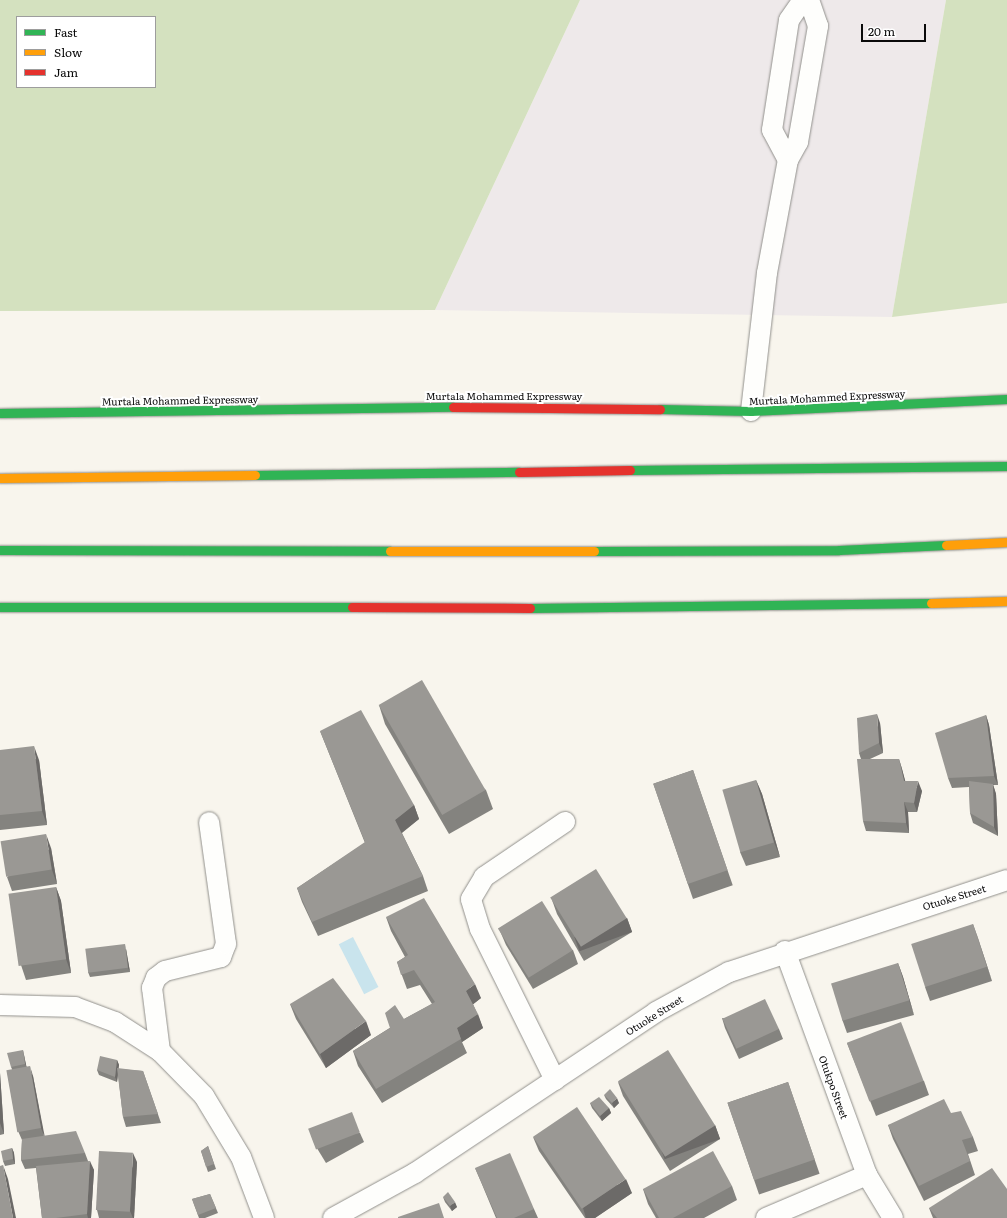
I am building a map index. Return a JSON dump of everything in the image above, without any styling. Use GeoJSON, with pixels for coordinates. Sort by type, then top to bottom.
{"type":"FeatureCollection","features":[{"type":"Feature","properties":{"kind":"highway","name":"Murtala Mohammed Expressway"},"geometry":{"type":"LineString","coordinates":[[0,413],[517,406],[751,411],[1007,399]]}},
{"type":"Feature","properties":{"kind":"highway"},"geometry":{"type":"LineString","coordinates":[[0,478],[1007,466]]}},
{"type":"Feature","properties":{"kind":"highway"},"geometry":{"type":"LineString","coordinates":[[0,550],[645,552],[839,550],[1007,542]]}},
{"type":"Feature","properties":{"kind":"highway"},"geometry":{"type":"LineString","coordinates":[[0,607],[742,608],[1007,601]]}},
{"type":"Feature","properties":{"kind":"street"},"geometry":{"type":"LineString","coordinates":[[788,160],[772,130],[789,20],[803,0]]}},
{"type":"Feature","properties":{"kind":"street"},"geometry":{"type":"LineString","coordinates":[[751,411],[767,273],[788,160],[798,142],[818,26],[809,0]]}},
{"type":"Feature","properties":{"kind":"street"},"geometry":{"type":"LineString","coordinates":[[160,1051],[152,988],[156,978],[165,971],[221,957],[226,944],[209,822]]}},
{"type":"Feature","properties":{"kind":"street"},"geometry":{"type":"LineString","coordinates":[[555,1080],[473,913],[471,899],[484,877],[565,822]]}},
{"type":"Feature","properties":{"kind":"street","name":"Otuoke Street"},"geometry":{"type":"LineString","coordinates":[[333,1218],[415,1173],[656,1012],[729,972],[785,951],[1007,880]]}},
{"type":"Feature","properties":{"kind":"street","name":"Otukpo Street"},"geometry":{"type":"LineString","coordinates":[[785,951],[867,1175],[893,1218]]}},
{"type":"Feature","properties":{"kind":"street"},"geometry":{"type":"LineString","coordinates":[[0,1005],[74,1007],[115,1022],[160,1051],[204,1096],[241,1157],[264,1218]]}},
{"type":"Feature","properties":{"kind":"street"},"geometry":{"type":"LineString","coordinates":[[766,1218],[867,1175]]}},
{"type":"Feature","properties":{"kind":"shaded area"},"geometry":{"type":"Polygon","coordinates":[[[580,0],[946,0],[892,317],[435,310],[580,0]]]}},
{"type":"Feature","properties":{"kind":"green space"},"geometry":{"type":"Polygon","coordinates":[[[0,0],[580,0],[435,310],[0,311],[0,0]]]}},
{"type":"Feature","properties":{"kind":"green space"},"geometry":{"type":"Polygon","coordinates":[[[946,0],[1007,0],[1007,303],[892,317],[946,0]]]}},
{"type":"Feature","properties":{"kind":"water"},"geometry":{"type":"Polygon","coordinates":[[[353,937],[378,987],[364,994],[339,944],[353,937]]]}},
{"type":"Feature","properties":{"kind":"building"},"geometry":{"type":"Polygon","coordinates":[[[422,680],[485,790],[442,815],[379,705],[422,680]]]}},
{"type":"Feature","properties":{"kind":"building"},"geometry":{"type":"Polygon","coordinates":[[[361,710],[414,805],[395,820],[423,876],[312,922],[297,888],[365,842],[320,731],[361,710]]]}},
{"type":"Feature","properties":{"kind":"building"},"geometry":{"type":"Polygon","coordinates":[[[877,714],[879,743],[859,753],[857,718],[877,714]]]}},
{"type":"Feature","properties":{"kind":"building"},"geometry":{"type":"Polygon","coordinates":[[[986,715],[994,776],[948,778],[935,733],[986,715]]]}},
{"type":"Feature","properties":{"kind":"building"},"geometry":{"type":"Polygon","coordinates":[[[34,746],[42,811],[0,815],[0,750],[34,746]]]}},
{"type":"Feature","properties":{"kind":"building"},"geometry":{"type":"Polygon","coordinates":[[[857,759],[899,759],[904,781],[918,781],[914,803],[904,802],[906,823],[863,821],[857,759]]]}},
{"type":"Feature","properties":{"kind":"building"},"geometry":{"type":"Polygon","coordinates":[[[693,770],[728,870],[688,884],[653,784],[693,770]]]}},
{"type":"Feature","properties":{"kind":"building"},"geometry":{"type":"Polygon","coordinates":[[[756,780],[774,842],[740,852],[722,790],[756,780]]]}},
{"type":"Feature","properties":{"kind":"building"},"geometry":{"type":"Polygon","coordinates":[[[969,781],[993,784],[994,827],[970,813],[969,781]]]}},
{"type":"Feature","properties":{"kind":"building"},"geometry":{"type":"Polygon","coordinates":[[[46,834],[52,870],[6,877],[1,841],[46,834]]]}},
{"type":"Feature","properties":{"kind":"building"},"geometry":{"type":"Polygon","coordinates":[[[596,869],[627,918],[581,947],[550,898],[596,869]]]}},
{"type":"Feature","properties":{"kind":"building"},"geometry":{"type":"Polygon","coordinates":[[[56,887],[66,959],[19,966],[8,894],[56,887]]]}},
{"type":"Feature","properties":{"kind":"building"},"geometry":{"type":"Polygon","coordinates":[[[424,898],[475,984],[466,991],[478,1014],[457,1028],[461,1039],[376,1089],[353,1051],[390,1028],[385,1013],[395,1005],[404,1019],[435,1002],[414,970],[401,975],[397,962],[408,955],[386,917],[424,898]]]}},
{"type":"Feature","properties":{"kind":"building"},"geometry":{"type":"Polygon","coordinates":[[[542,901],[573,950],[529,978],[498,929],[542,901]]]}},
{"type":"Feature","properties":{"kind":"building"},"geometry":{"type":"Polygon","coordinates":[[[973,924],[987,967],[925,987],[911,944],[973,924]]]}},
{"type":"Feature","properties":{"kind":"building"},"geometry":{"type":"Polygon","coordinates":[[[125,944],[128,968],[88,973],[85,949],[125,944]]]}},
{"type":"Feature","properties":{"kind":"building"},"geometry":{"type":"Polygon","coordinates":[[[898,963],[909,1000],[842,1021],[831,983],[898,963]]]}},
{"type":"Feature","properties":{"kind":"building"},"geometry":{"type":"Polygon","coordinates":[[[333,978],[366,1021],[320,1054],[290,1004],[333,978]]]}},
{"type":"Feature","properties":{"kind":"building"},"geometry":{"type":"Polygon","coordinates":[[[765,999],[779,1029],[736,1049],[722,1019],[765,999]]]}},
{"type":"Feature","properties":{"kind":"building"},"geometry":{"type":"Polygon","coordinates":[[[901,1022],[924,1081],[869,1102],[847,1043],[901,1022]]]}},
{"type":"Feature","properties":{"kind":"building"},"geometry":{"type":"Polygon","coordinates":[[[23,1050],[25,1064],[11,1067],[7,1053],[23,1050]]]}},
{"type":"Feature","properties":{"kind":"building"},"geometry":{"type":"Polygon","coordinates":[[[668,1050],[715,1125],[665,1157],[618,1081],[668,1050]]]}},
{"type":"Feature","properties":{"kind":"building"},"geometry":{"type":"Polygon","coordinates":[[[100,1056],[117,1060],[115,1077],[97,1070],[100,1056]]]}},
{"type":"Feature","properties":{"kind":"building"},"geometry":{"type":"Polygon","coordinates":[[[30,1066],[41,1128],[17,1132],[6,1070],[30,1066]]]}},
{"type":"Feature","properties":{"kind":"building"},"geometry":{"type":"Polygon","coordinates":[[[117,1068],[143,1071],[158,1114],[123,1117],[117,1068]]]}},
{"type":"Feature","properties":{"kind":"building"},"geometry":{"type":"Polygon","coordinates":[[[788,1082],[815,1160],[754,1180],[727,1103],[788,1082]]]}},
{"type":"Feature","properties":{"kind":"building"},"geometry":{"type":"Polygon","coordinates":[[[610,1089],[617,1098],[612,1103],[604,1095],[610,1089]]]}},
{"type":"Feature","properties":{"kind":"building"},"geometry":{"type":"Polygon","coordinates":[[[599,1097],[609,1108],[600,1116],[590,1103],[599,1097]]]}},
{"type":"Feature","properties":{"kind":"building"},"geometry":{"type":"Polygon","coordinates":[[[944,1099],[951,1113],[961,1111],[973,1137],[962,1140],[970,1161],[919,1186],[888,1125],[944,1099]]]}},
{"type":"Feature","properties":{"kind":"building"},"geometry":{"type":"Polygon","coordinates":[[[577,1107],[626,1179],[582,1209],[533,1137],[577,1107]]]}},
{"type":"Feature","properties":{"kind":"building"},"geometry":{"type":"Polygon","coordinates":[[[352,1112],[360,1133],[316,1149],[308,1129],[352,1112]]]}},
{"type":"Feature","properties":{"kind":"building"},"geometry":{"type":"Polygon","coordinates":[[[76,1131],[85,1153],[21,1160],[22,1139],[76,1131]]]}},
{"type":"Feature","properties":{"kind":"building"},"geometry":{"type":"Polygon","coordinates":[[[208,1146],[214,1164],[206,1167],[201,1151],[208,1146]]]}},
{"type":"Feature","properties":{"kind":"building"},"geometry":{"type":"Polygon","coordinates":[[[12,1148],[13,1159],[3,1161],[1,1151],[12,1148]]]}},
{"type":"Feature","properties":{"kind":"building"},"geometry":{"type":"Polygon","coordinates":[[[99,1151],[133,1153],[130,1212],[96,1210],[99,1151]]]}},
{"type":"Feature","properties":{"kind":"building"},"geometry":{"type":"Polygon","coordinates":[[[713,1151],[732,1186],[673,1218],[659,1218],[643,1189],[713,1151]]]}},
{"type":"Feature","properties":{"kind":"building"},"geometry":{"type":"Polygon","coordinates":[[[510,1153],[534,1209],[514,1218],[497,1218],[475,1168],[510,1153]]]}},
{"type":"Feature","properties":{"kind":"building"},"geometry":{"type":"Polygon","coordinates":[[[90,1161],[87,1214],[56,1218],[42,1218],[36,1166],[90,1161]]]}},
{"type":"Feature","properties":{"kind":"building"},"geometry":{"type":"Polygon","coordinates":[[[3,1165],[13,1218],[0,1218],[0,1166],[3,1165]]]}},
{"type":"Feature","properties":{"kind":"building"},"geometry":{"type":"Polygon","coordinates":[[[992,1168],[1007,1189],[1007,1218],[937,1218],[929,1208],[992,1168]]]}},
{"type":"Feature","properties":{"kind":"building"},"geometry":{"type":"Polygon","coordinates":[[[448,1192],[455,1202],[450,1206],[443,1197],[448,1192]]]}},
{"type":"Feature","properties":{"kind":"building"},"geometry":{"type":"Polygon","coordinates":[[[210,1194],[216,1208],[198,1215],[192,1199],[210,1194]]]}},
{"type":"Feature","properties":{"kind":"building"},"geometry":{"type":"Polygon","coordinates":[[[439,1203],[444,1218],[398,1218],[398,1217],[439,1203]]]}},
{"type":"Feature","properties":{"kind":"traffic: fast"},"geometry":{"type":"LineString","coordinates":[[660,409],[751,411],[1007,399]]}},
{"type":"Feature","properties":{"kind":"traffic: fast"},"geometry":{"type":"LineString","coordinates":[[0,413],[453,407]]}},
{"type":"Feature","properties":{"kind":"traffic: fast"},"geometry":{"type":"LineString","coordinates":[[630,470],[1007,466]]}},
{"type":"Feature","properties":{"kind":"traffic: fast"},"geometry":{"type":"LineString","coordinates":[[255,475],[519,472]]}},
{"type":"Feature","properties":{"kind":"traffic: fast"},"geometry":{"type":"LineString","coordinates":[[594,551],[839,550],[946,545]]}},
{"type":"Feature","properties":{"kind":"traffic: fast"},"geometry":{"type":"LineString","coordinates":[[0,550],[390,551]]}},
{"type":"Feature","properties":{"kind":"traffic: fast"},"geometry":{"type":"LineString","coordinates":[[530,608],[931,603]]}},
{"type":"Feature","properties":{"kind":"traffic: fast"},"geometry":{"type":"LineString","coordinates":[[0,607],[352,607]]}},
{"type":"Feature","properties":{"kind":"traffic: slow"},"geometry":{"type":"LineString","coordinates":[[0,478],[255,475]]}},
{"type":"Feature","properties":{"kind":"traffic: slow"},"geometry":{"type":"LineString","coordinates":[[946,545],[1007,542]]}},
{"type":"Feature","properties":{"kind":"traffic: slow"},"geometry":{"type":"LineString","coordinates":[[390,551],[594,551]]}},
{"type":"Feature","properties":{"kind":"traffic: slow"},"geometry":{"type":"LineString","coordinates":[[931,603],[1007,601]]}},
{"type":"Feature","properties":{"kind":"traffic: jam"},"geometry":{"type":"LineString","coordinates":[[453,407],[660,409]]}},
{"type":"Feature","properties":{"kind":"traffic: jam"},"geometry":{"type":"LineString","coordinates":[[519,472],[630,470]]}},
{"type":"Feature","properties":{"kind":"traffic: jam"},"geometry":{"type":"LineString","coordinates":[[352,607],[530,608]]}}]}
